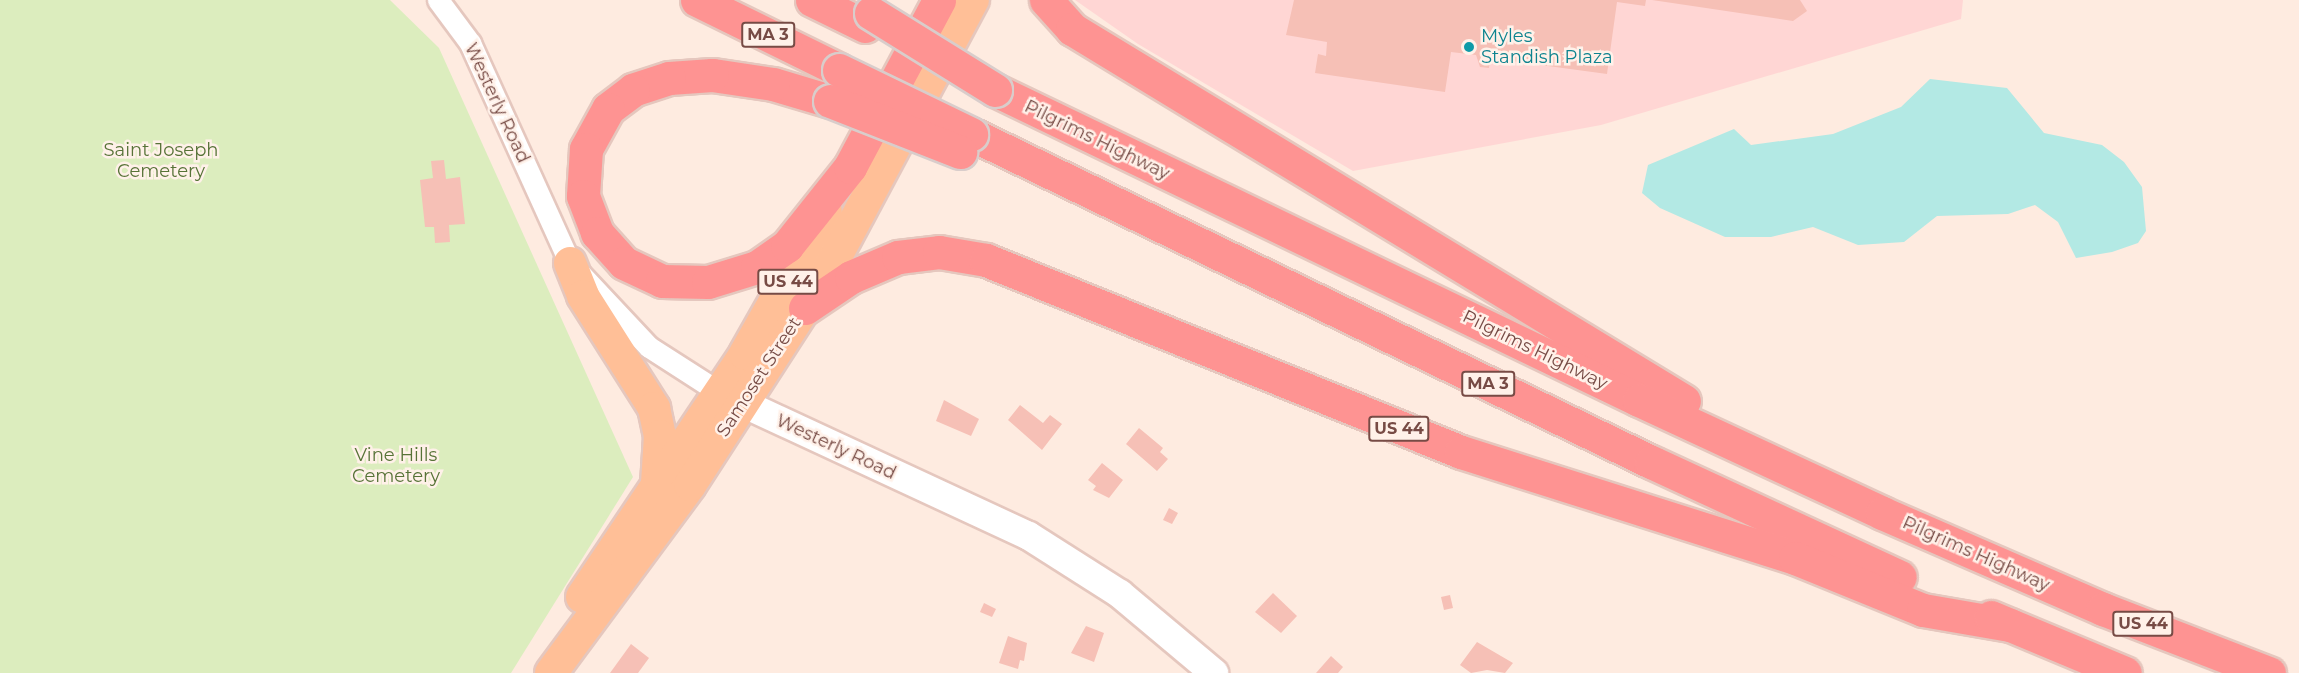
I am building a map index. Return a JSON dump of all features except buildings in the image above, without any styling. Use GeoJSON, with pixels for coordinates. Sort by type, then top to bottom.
{"type":"FeatureCollection","features":[{"type":"Feature","properties":{"kind":"highway","name":"MA 3"},"geometry":{"type":"LineString","coordinates":[[697,0],[839,70],[965,143],[1026,183],[1101,198],[1651,462],[2010,625]]}},
{"type":"Feature","properties":{"kind":"highway"},"geometry":{"type":"LineString","coordinates":[[812,0],[861,13]]}},
{"type":"Feature","properties":{"kind":"highway","name":"Samoset Street"},"geometry":{"type":"LineString","coordinates":[[850,167],[939,0]]}},
{"type":"Feature","properties":{"kind":"highway"},"geometry":{"type":"LineString","coordinates":[[1046,0],[1072,29],[1832,490]]}},
{"type":"Feature","properties":{"kind":"highway","name":"Pilgrims Highway"},"geometry":{"type":"LineString","coordinates":[[861,13],[995,90],[1832,490],[2103,609],[2269,673]]}},
{"type":"Feature","properties":{"kind":"highway"},"geometry":{"type":"LineString","coordinates":[[850,167],[786,246],[757,267],[708,282],[683,284],[644,275],[608,248],[587,214],[582,180],[586,149],[608,109],[633,90],[669,78],[712,75],[772,84],[965,143]]}},
{"type":"Feature","properties":{"kind":"highway","name":"US 44"},"geometry":{"type":"LineString","coordinates":[[804,308],[851,277],[898,257],[939,252],[986,260],[1461,452],[1795,558],[1923,610],[2010,625],[2125,673]]}},
{"type":"Feature","properties":{"kind":"main road","name":"Samoset Street"},"geometry":{"type":"LineString","coordinates":[[533,673],[657,487],[804,308],[867,201],[973,0]]}},
{"type":"Feature","properties":{"kind":"main road","name":"Samoset Street"},"geometry":{"type":"LineString","coordinates":[[551,673],[671,512],[850,167]]}},
{"type":"Feature","properties":{"kind":"main road"},"geometry":{"type":"LineString","coordinates":[[570,263],[583,296],[654,408],[660,436],[657,487]]}},
{"type":"Feature","properties":{"kind":"street","name":"Westerly Road"},"geometry":{"type":"LineString","coordinates":[[438,0],[470,43],[570,263],[649,347],[730,398],[985,513],[1051,548],[1120,594],[1214,673]]}},
{"type":"Feature","properties":{"kind":"shaded area","name":"Myles Standish Plaza"},"geometry":{"type":"Polygon","coordinates":[[[1075,0],[1963,0],[1961,19],[1601,125],[1353,171],[1138,44],[1075,0]]]}},
{"type":"Feature","properties":{"kind":"green space","name":"Vine Hills Cemetery"},"geometry":{"type":"Polygon","coordinates":[[[0,0],[390,0],[439,48],[633,477],[511,673],[0,673],[0,0]]]}},
{"type":"Feature","properties":{"kind":"water"},"geometry":{"type":"Polygon","coordinates":[[[1930,79],[2007,88],[2044,133],[2102,145],[2124,162],[2142,187],[2146,231],[2138,243],[2112,252],[2076,258],[2058,222],[2035,205],[2008,214],[1937,216],[1904,242],[1858,245],[1813,227],[1771,237],[1725,237],[1660,208],[1642,193],[1648,165],[1734,129],[1751,145],[1833,134],[1901,107],[1930,79]]]}},
{"type":"Feature","properties":{"kind":"place","name":"Myles Standish Plaza"},"geometry":{"type":"Point","coordinates":[1469,47]}},
{"type":"Feature","properties":{"kind":"park label","name":"Saint Joseph Cemetery"},"geometry":{"type":"Point","coordinates":[161,161]}}]}
